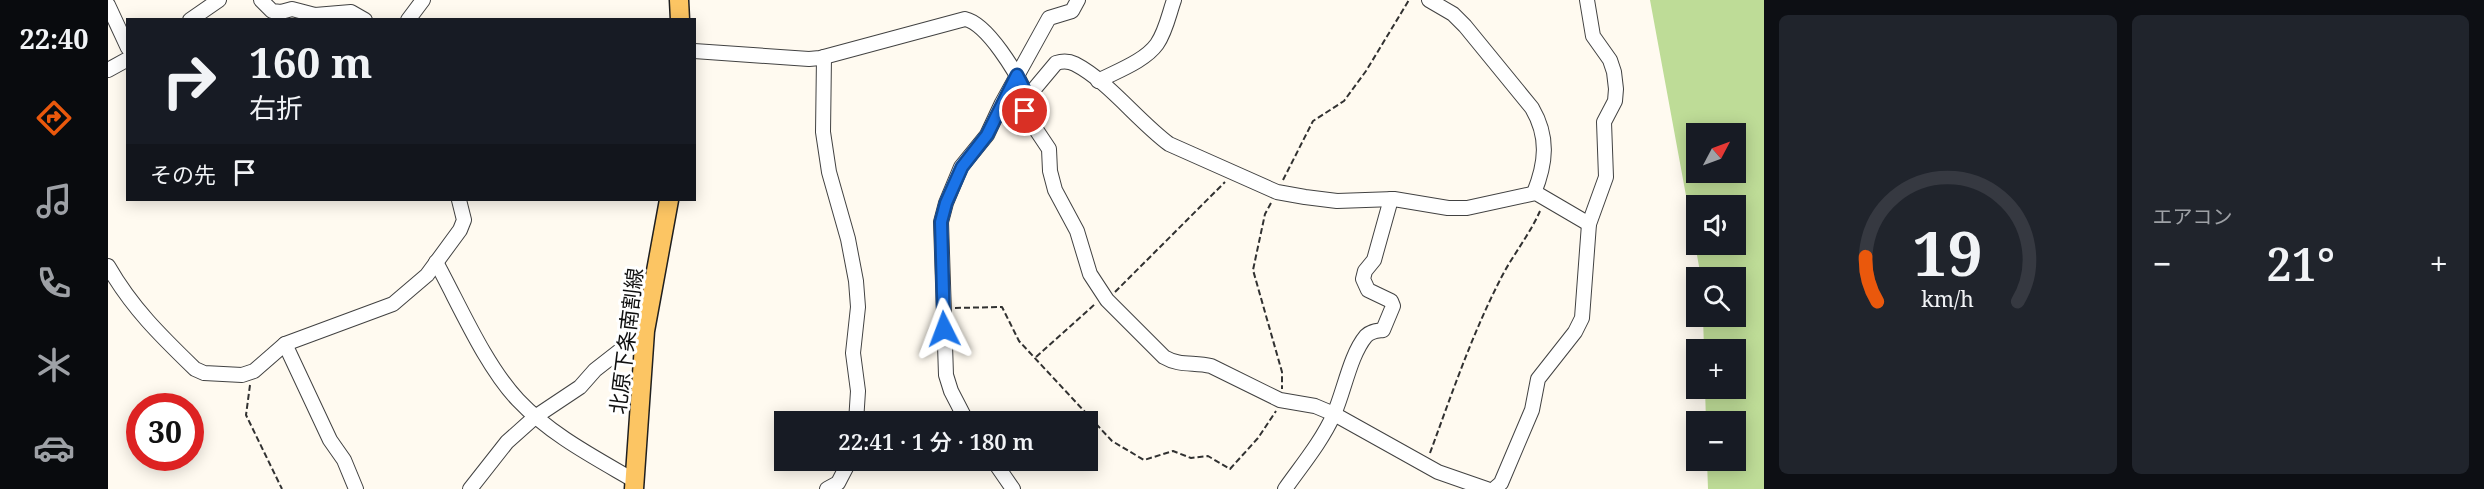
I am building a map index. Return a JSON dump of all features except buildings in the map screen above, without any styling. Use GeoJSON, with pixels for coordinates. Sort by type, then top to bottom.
{"type":"FeatureCollection","features":[{"type":"Feature","properties":{"kind":"main road"},"geometry":{"type":"LineString","coordinates":[[679,0],[680,18]]}},
{"type":"Feature","properties":{"kind":"main road","name":"北原下条南割線"},"geometry":{"type":"LineString","coordinates":[[634,485],[645,331],[669,201]]}},
{"type":"Feature","properties":{"kind":"street"},"geometry":{"type":"LineString","coordinates":[[193,18],[219,0]]}},
{"type":"Feature","properties":{"kind":"street"},"geometry":{"type":"LineString","coordinates":[[261,0],[272,11],[281,12],[292,9],[315,15],[351,12],[362,18]]}},
{"type":"Feature","properties":{"kind":"street"},"geometry":{"type":"LineString","coordinates":[[410,18],[423,0]]}},
{"type":"Feature","properties":{"kind":"street"},"geometry":{"type":"LineString","coordinates":[[961,411],[951,392],[946,375],[941,222],[946,203],[962,167],[987,135],[1049,18],[1071,11],[1078,0]]}},
{"type":"Feature","properties":{"kind":"street"},"geometry":{"type":"LineString","coordinates":[[1098,81],[1149,52],[1157,45],[1174,0]]}},
{"type":"Feature","properties":{"kind":"street"},"geometry":{"type":"LineString","coordinates":[[1429,0],[1453,14],[1466,26],[1532,108],[1540,122],[1545,148],[1540,195]]}},
{"type":"Feature","properties":{"kind":"street"},"geometry":{"type":"LineString","coordinates":[[1494,489],[1501,483],[1532,410],[1538,379],[1575,332],[1582,318],[1589,224],[1606,177],[1604,122],[1615,100],[1616,89],[1610,60],[1593,36],[1587,0]]}},
{"type":"Feature","properties":{"kind":"street"},"geometry":{"type":"LineString","coordinates":[[108,5],[126,44]]}},
{"type":"Feature","properties":{"kind":"street"},"geometry":{"type":"LineString","coordinates":[[696,51],[809,60],[965,19],[977,25],[1007,59],[1027,95]]}},
{"type":"Feature","properties":{"kind":"street"},"geometry":{"type":"LineString","coordinates":[[824,57],[823,132],[829,172],[848,239],[856,281],[858,308],[853,352],[858,391],[857,411]]}},
{"type":"Feature","properties":{"kind":"street"},"geometry":{"type":"LineString","coordinates":[[108,70],[126,59]]}},
{"type":"Feature","properties":{"kind":"street"},"geometry":{"type":"LineString","coordinates":[[1486,489],[1455,484],[1425,465],[1316,406],[1280,400],[1210,366],[1176,364],[1164,357],[1105,298],[1090,274],[1077,231],[1055,190],[1050,171],[1049,149],[1025,111],[1024,100],[1056,63],[1072,62],[1098,81],[1153,133],[1169,144],[1277,192],[1337,201],[1412,200],[1448,208],[1467,208],[1540,195],[1589,224]]}},
{"type":"Feature","properties":{"kind":"street"},"geometry":{"type":"LineString","coordinates":[[1285,489],[1324,433],[1366,337],[1371,332],[1383,330],[1393,306],[1391,301],[1368,290],[1363,279],[1365,271],[1374,260],[1391,199]]}},
{"type":"Feature","properties":{"kind":"street"},"geometry":{"type":"LineString","coordinates":[[108,266],[124,294],[145,320],[195,369],[204,373],[242,375],[254,371],[285,344],[393,304],[427,275],[460,230],[464,220],[459,201]]}},
{"type":"Feature","properties":{"kind":"street"},"geometry":{"type":"LineString","coordinates":[[436,262],[492,365],[517,400],[565,441],[634,485]]}},
{"type":"Feature","properties":{"kind":"street"},"geometry":{"type":"LineString","coordinates":[[470,489],[496,453],[535,417],[580,387],[595,370],[645,331]]}},
{"type":"Feature","properties":{"kind":"street"},"geometry":{"type":"LineString","coordinates":[[285,344],[298,367],[330,440],[344,460],[356,489]]}},
{"type":"Feature","properties":{"kind":"street"},"geometry":{"type":"LineString","coordinates":[[827,489],[838,483],[844,471]]}},
{"type":"Feature","properties":{"kind":"street"},"geometry":{"type":"LineString","coordinates":[[1001,471],[1013,489]]}},
{"type":"Feature","properties":{"kind":"path"},"geometry":{"type":"LineString","coordinates":[[1036,357],[1105,298],[1234,173]]}},
{"type":"Feature","properties":{"kind":"path"},"geometry":{"type":"LineString","coordinates":[[1425,465],[1471,343],[1500,280],[1531,230],[1540,195]]}},
{"type":"Feature","properties":{"kind":"path"},"geometry":{"type":"LineString","coordinates":[[943,307],[961,309],[1002,307],[1019,341],[1112,441],[1144,460],[1173,451],[1191,458],[1208,456],[1230,469],[1274,417],[1280,400]]}},
{"type":"Feature","properties":{"kind":"path"},"geometry":{"type":"LineString","coordinates":[[254,371],[247,396],[246,415],[282,489]]}},
{"type":"Feature","properties":{"kind":"green space"},"geometry":{"type":"Polygon","coordinates":[[[1650,0],[1764,0],[1764,489],[1708,489],[1707,471],[1746,471],[1746,411],[1706,411],[1705,399],[1746,399],[1746,339],[1704,339],[1703,327],[1746,327],[1746,267],[1699,267],[1697,255],[1746,255],[1746,195],[1686,196],[1650,0]]]}},
{"type":"Feature","properties":{"kind":"route"},"geometry":{"type":"LineString","coordinates":[[944,329],[941,222],[946,203],[962,167],[987,135],[1017,75],[1027,95],[1024,100],[1025,111]]}}]}
